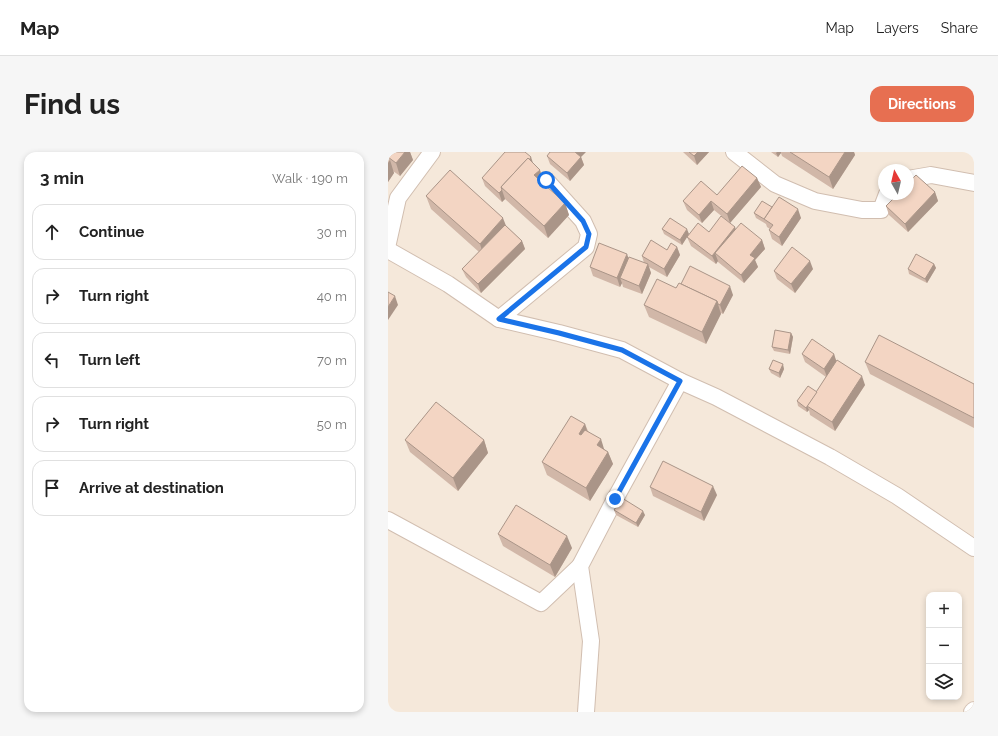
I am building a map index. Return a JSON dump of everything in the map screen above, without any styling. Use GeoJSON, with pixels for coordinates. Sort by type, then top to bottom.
{"type":"FeatureCollection","features":[{"type":"Feature","properties":{"kind":"street"},"geometry":{"type":"LineString","coordinates":[[388,243],[398,198],[432,152]]}},
{"type":"Feature","properties":{"kind":"street"},"geometry":{"type":"LineString","coordinates":[[734,152],[775,184],[815,201],[862,210],[882,210],[885,200]]}},
{"type":"Feature","properties":{"kind":"street"},"geometry":{"type":"LineString","coordinates":[[914,178],[931,175],[974,183]]}},
{"type":"Feature","properties":{"kind":"street"},"geometry":{"type":"LineString","coordinates":[[499,319],[586,247],[589,234],[583,221],[546,180]]}},
{"type":"Feature","properties":{"kind":"street"},"geometry":{"type":"LineString","coordinates":[[388,250],[448,284],[499,319],[622,350],[680,381],[716,397],[830,457],[897,496],[974,548]]}},
{"type":"Feature","properties":{"kind":"street"},"geometry":{"type":"LineString","coordinates":[[388,520],[541,604],[580,566],[680,381]]}},
{"type":"Feature","properties":{"kind":"street"},"geometry":{"type":"LineString","coordinates":[[580,566],[591,641],[586,712]]}},
{"type":"Feature","properties":{"kind":"shaded area"},"geometry":{"type":"Polygon","coordinates":[[[388,152],[974,152],[974,712],[388,712],[388,152]]]}},
{"type":"Feature","properties":{"kind":"building"},"geometry":{"type":"Polygon","coordinates":[[[388,152],[405,152],[396,163],[388,157],[388,152]]]}},
{"type":"Feature","properties":{"kind":"building"},"geometry":{"type":"Polygon","coordinates":[[[505,152],[525,152],[531,157],[529,160],[528,158],[501,187],[502,190],[499,193],[482,178],[505,152]]]}},
{"type":"Feature","properties":{"kind":"building"},"geometry":{"type":"Polygon","coordinates":[[[550,152],[575,152],[581,157],[567,173],[547,156],[550,152]]]}},
{"type":"Feature","properties":{"kind":"building"},"geometry":{"type":"Polygon","coordinates":[[[689,152],[698,152],[694,156],[689,152]]]}},
{"type":"Feature","properties":{"kind":"building"},"geometry":{"type":"Polygon","coordinates":[[[790,152],[845,152],[829,177],[790,152]]]}},
{"type":"Feature","properties":{"kind":"building"},"geometry":{"type":"Polygon","coordinates":[[[528,158],[540,170],[534,175],[565,203],[544,226],[501,187],[528,158]]]}},
{"type":"Feature","properties":{"kind":"building"},"geometry":{"type":"Polygon","coordinates":[[[742,166],[757,178],[727,214],[711,201],[699,215],[683,201],[701,181],[717,195],[742,166]]]}},
{"type":"Feature","properties":{"kind":"building"},"geometry":{"type":"Polygon","coordinates":[[[450,170],[503,218],[480,244],[426,196],[450,170]]]}},
{"type":"Feature","properties":{"kind":"building"},"geometry":{"type":"Polygon","coordinates":[[[916,175],[935,192],[905,224],[886,206],[892,200],[914,200],[914,177],[916,175]]]}},
{"type":"Feature","properties":{"kind":"building"},"geometry":{"type":"Polygon","coordinates":[[[779,197],[798,209],[779,237],[769,230],[773,225],[764,219],[779,197]]]}},
{"type":"Feature","properties":{"kind":"building"},"geometry":{"type":"Polygon","coordinates":[[[762,201],[772,207],[764,219],[754,213],[762,201]]]}},
{"type":"Feature","properties":{"kind":"building"},"geometry":{"type":"Polygon","coordinates":[[[721,216],[735,227],[712,256],[687,237],[698,223],[709,232],[721,216]]]}},
{"type":"Feature","properties":{"kind":"building"},"geometry":{"type":"Polygon","coordinates":[[[670,218],[687,229],[680,240],[662,229],[670,218]]]}},
{"type":"Feature","properties":{"kind":"building"},"geometry":{"type":"Polygon","coordinates":[[[741,223],[762,240],[750,255],[755,258],[741,275],[715,253],[741,223]]]}},
{"type":"Feature","properties":{"kind":"building"},"geometry":{"type":"Polygon","coordinates":[[[505,225],[522,241],[478,284],[462,269],[505,225]]]}},
{"type":"Feature","properties":{"kind":"building"},"geometry":{"type":"Polygon","coordinates":[[[651,240],[667,250],[671,243],[677,247],[664,269],[642,256],[651,240]]]}},
{"type":"Feature","properties":{"kind":"building"},"geometry":{"type":"Polygon","coordinates":[[[599,243],[627,254],[617,278],[590,267],[599,243]]]}},
{"type":"Feature","properties":{"kind":"building"},"geometry":{"type":"Polygon","coordinates":[[[792,247],[810,261],[791,284],[774,271],[792,247]]]}},
{"type":"Feature","properties":{"kind":"building"},"geometry":{"type":"Polygon","coordinates":[[[916,254],[934,264],[925,279],[908,269],[916,254]]]}},
{"type":"Feature","properties":{"kind":"building"},"geometry":{"type":"Polygon","coordinates":[[[629,257],[648,264],[639,286],[620,278],[629,257]]]}},
{"type":"Feature","properties":{"kind":"building"},"geometry":{"type":"Polygon","coordinates":[[[690,266],[730,286],[720,305],[717,301],[681,284],[690,266]]]}},
{"type":"Feature","properties":{"kind":"building"},"geometry":{"type":"Polygon","coordinates":[[[657,279],[676,288],[679,283],[717,301],[702,332],[644,305],[657,279]]]}},
{"type":"Feature","properties":{"kind":"building"},"geometry":{"type":"Polygon","coordinates":[[[388,292],[395,296],[388,307],[388,292]]]}},
{"type":"Feature","properties":{"kind":"building"},"geometry":{"type":"Polygon","coordinates":[[[775,330],[791,333],[788,350],[772,347],[775,330]]]}},
{"type":"Feature","properties":{"kind":"building"},"geometry":{"type":"Polygon","coordinates":[[[879,335],[974,384],[974,418],[865,362],[879,335]]]}},
{"type":"Feature","properties":{"kind":"building"},"geometry":{"type":"Polygon","coordinates":[[[812,339],[834,354],[824,369],[802,354],[812,339]]]}},
{"type":"Feature","properties":{"kind":"building"},"geometry":{"type":"Polygon","coordinates":[[[773,360],[783,364],[779,373],[769,369],[773,360]]]}},
{"type":"Feature","properties":{"kind":"building"},"geometry":{"type":"Polygon","coordinates":[[[837,360],[862,376],[832,422],[807,406],[837,360]]]}},
{"type":"Feature","properties":{"kind":"building"},"geometry":{"type":"Polygon","coordinates":[[[808,386],[817,392],[806,408],[797,401],[808,386]]]}},
{"type":"Feature","properties":{"kind":"building"},"geometry":{"type":"Polygon","coordinates":[[[436,402],[484,440],[453,478],[405,440],[436,402]]]}},
{"type":"Feature","properties":{"kind":"building"},"geometry":{"type":"Polygon","coordinates":[[[571,416],[585,424],[579,434],[581,435],[585,430],[601,439],[597,445],[608,452],[586,488],[542,462],[571,416]]]}},
{"type":"Feature","properties":{"kind":"building"},"geometry":{"type":"Polygon","coordinates":[[[663,461],[713,486],[701,512],[650,487],[663,461]]]}},
{"type":"Feature","properties":{"kind":"building"},"geometry":{"type":"Polygon","coordinates":[[[622,498],[643,511],[636,523],[614,510],[622,498]]]}},
{"type":"Feature","properties":{"kind":"building"},"geometry":{"type":"Polygon","coordinates":[[[516,505],[567,536],[550,565],[498,534],[516,505]]]}},
{"type":"Feature","properties":{"kind":"route"},"geometry":{"type":"LineString","coordinates":[[546,180],[583,221],[589,234],[586,247],[499,319],[622,350],[680,381],[615,499]]}}]}
